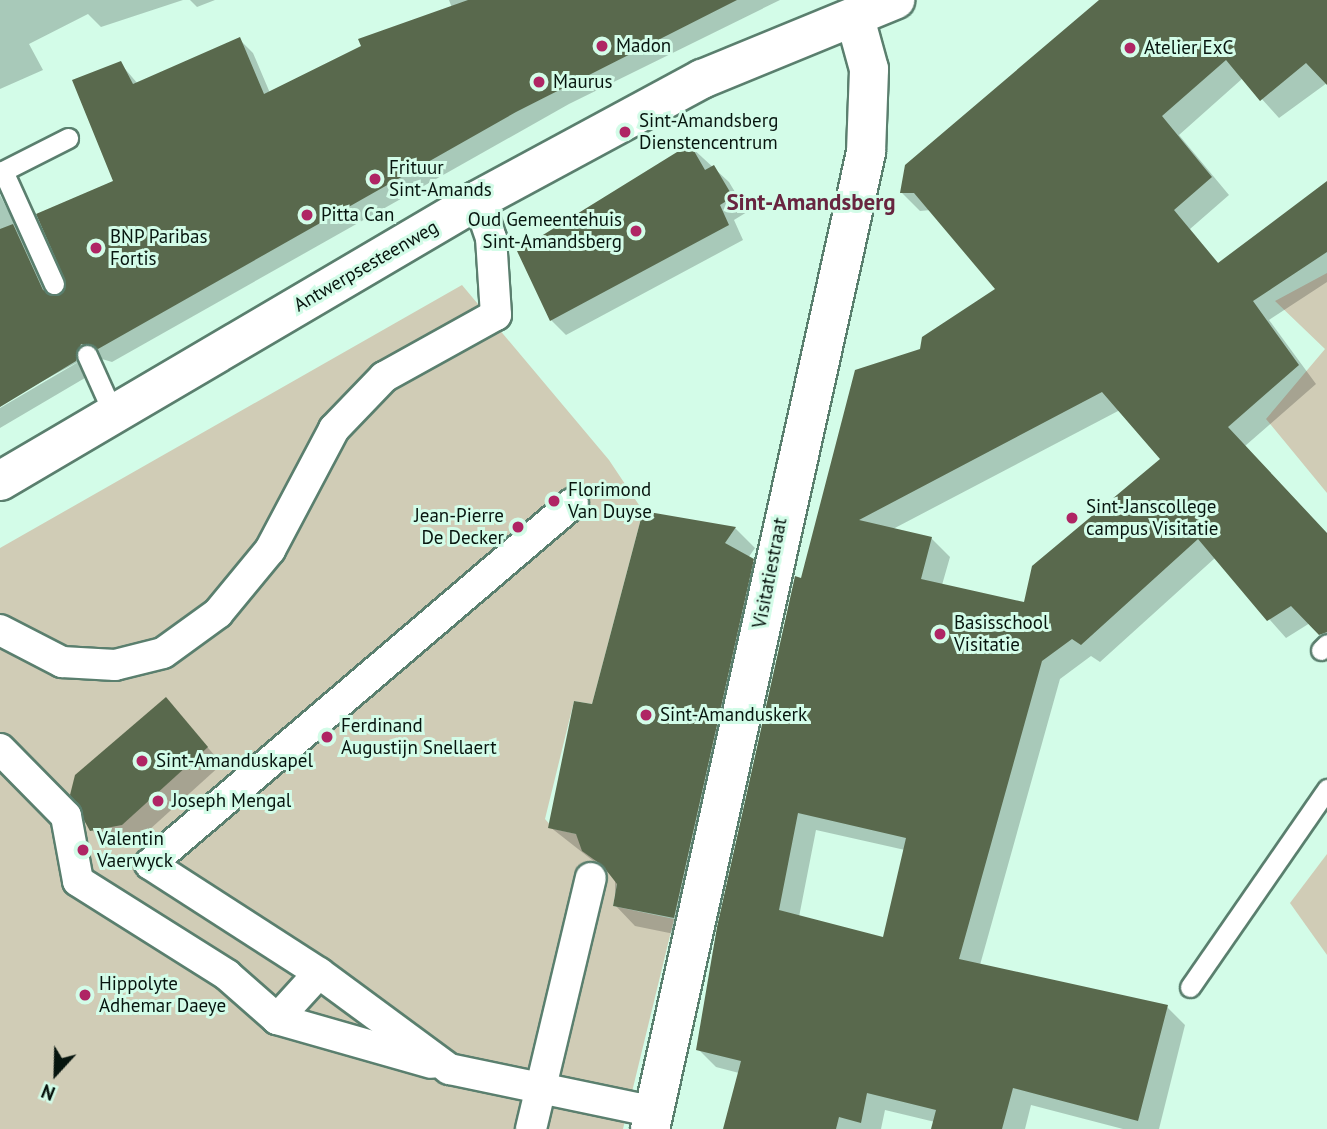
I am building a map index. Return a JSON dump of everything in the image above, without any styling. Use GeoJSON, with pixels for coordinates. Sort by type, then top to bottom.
{"type":"FeatureCollection","features":[{"type":"Feature","properties":{"kind":"street","name":"Antwerpsesteenweg"},"geometry":{"type":"LineString","coordinates":[[0,481],[478,200],[720,69],[895,0]]}},
{"type":"Feature","properties":{"kind":"street","name":"Visitatiestraat"},"geometry":{"type":"LineString","coordinates":[[652,1120],[781,514],[866,152],[869,69],[855,18]]}},
{"type":"Feature","properties":{"kind":"street"},"geometry":{"type":"LineString","coordinates":[[0,630],[62,662],[115,665],[163,653],[218,612],[270,551],[334,429],[384,377],[496,315],[491,238],[478,200]]}},
{"type":"Feature","properties":{"kind":"street"},"geometry":{"type":"LineString","coordinates":[[449,1069],[319,973],[150,864],[573,503]]}},
{"type":"Feature","properties":{"kind":"street"},"geometry":{"type":"LineString","coordinates":[[0,749],[66,816],[78,881],[227,975],[277,1019],[449,1069],[541,1089],[652,1120]]}},
{"type":"Feature","properties":{"kind":"street"},"geometry":{"type":"LineString","coordinates":[[531,1129],[591,878]]}},
{"type":"Feature","properties":{"kind":"street"},"geometry":{"type":"LineString","coordinates":[[277,1019],[319,973]]}},
{"type":"Feature","properties":{"kind":"lane"},"geometry":{"type":"LineString","coordinates":[[54,284],[3,171],[68,138]]}},
{"type":"Feature","properties":{"kind":"lane"},"geometry":{"type":"LineString","coordinates":[[87,355],[114,415]]}},
{"type":"Feature","properties":{"kind":"lane"},"geometry":{"type":"LineString","coordinates":[[1190,987],[1327,789]]}},
{"type":"Feature","properties":{"kind":"shaded area"},"geometry":{"type":"Polygon","coordinates":[[[1327,273],[1327,493],[1266,419],[1325,349],[1275,301],[1327,273]]]}},
{"type":"Feature","properties":{"kind":"shaded area"},"geometry":{"type":"Polygon","coordinates":[[[462,285],[609,460],[643,511],[592,704],[574,701],[545,819],[554,829],[576,834],[601,868],[619,872],[613,906],[674,919],[623,1129],[0,1129],[0,548],[462,285]]]}},
{"type":"Feature","properties":{"kind":"shaded area"},"geometry":{"type":"Polygon","coordinates":[[[1327,854],[1327,955],[1290,903],[1327,854]]]}},
{"type":"Feature","properties":{"kind":"building"},"geometry":{"type":"Polygon","coordinates":[[[468,0],[737,0],[516,112],[98,349],[81,344],[76,361],[0,407],[0,229],[13,224],[43,290],[58,295],[65,280],[36,214],[113,181],[72,80],[121,61],[133,84],[240,37],[264,94],[361,46],[358,39],[468,0]]]}},
{"type":"Feature","properties":{"kind":"building","name":"Basisschool Visitatie"},"geometry":{"type":"Polygon","coordinates":[[[1099,0],[1327,0],[1327,85],[1306,63],[1260,101],[1226,60],[1162,116],[1212,177],[1174,210],[1218,263],[1327,181],[1327,252],[1253,301],[1299,365],[1228,427],[1327,533],[1327,632],[1319,635],[1291,606],[1267,621],[1198,539],[1081,645],[1072,639],[1042,661],[959,959],[1168,1005],[1138,1121],[1013,1088],[1002,1129],[931,1129],[936,1110],[867,1093],[861,1123],[839,1117],[836,1129],[723,1129],[741,1061],[696,1050],[717,927],[795,576],[801,578],[855,370],[920,349],[922,337],[995,289],[914,193],[900,193],[905,165],[1099,0]],[[1102,392],[859,520],[932,537],[921,579],[1024,602],[1032,566],[1160,459],[1102,392]],[[798,813],[779,910],[883,937],[906,838],[798,813]]]}},
{"type":"Feature","properties":{"kind":"building","name":"Oud Gemeentehuis Sint-Amandsberg"},"geometry":{"type":"Polygon","coordinates":[[[690,144],[705,170],[714,165],[733,197],[720,205],[729,225],[550,321],[517,251],[690,144]]]}},
{"type":"Feature","properties":{"kind":"building","name":"Sint-Amanduskerk"},"geometry":{"type":"Polygon","coordinates":[[[643,511],[736,527],[725,543],[754,559],[674,918],[613,906],[617,884],[603,866],[582,851],[576,834],[548,828],[574,701],[592,704],[643,511]]]}},
{"type":"Feature","properties":{"kind":"building","name":"Sint-Amanduskapel"},"geometry":{"type":"Polygon","coordinates":[[[166,697],[208,747],[122,825],[90,831],[70,795],[75,775],[166,697]]]}},
{"type":"Feature","properties":{"kind":"place","name":"Madon"},"geometry":{"type":"Point","coordinates":[602,46]}},
{"type":"Feature","properties":{"kind":"place","name":"Atelier ExC"},"geometry":{"type":"Point","coordinates":[1130,48]}},
{"type":"Feature","properties":{"kind":"place","name":"Maurus"},"geometry":{"type":"Point","coordinates":[539,82]}},
{"type":"Feature","properties":{"kind":"place","name":"Sint-Amandsberg Dienstencentrum"},"geometry":{"type":"Point","coordinates":[625,132]}},
{"type":"Feature","properties":{"kind":"place","name":"Frituur Sint-Amands"},"geometry":{"type":"Point","coordinates":[375,179]}},
{"type":"Feature","properties":{"kind":"place","name":"Pitta Can"},"geometry":{"type":"Point","coordinates":[307,215]}},
{"type":"Feature","properties":{"kind":"place","name":"Oud Gemeentehuis Sint-Amandsberg"},"geometry":{"type":"Point","coordinates":[636,231]}},
{"type":"Feature","properties":{"kind":"place","name":"BNP Paribas Fortis"},"geometry":{"type":"Point","coordinates":[96,248]}},
{"type":"Feature","properties":{"kind":"place","name":"Florimond Van Duyse"},"geometry":{"type":"Point","coordinates":[554,501]}},
{"type":"Feature","properties":{"kind":"place","name":"Sint-Janscollege campus Visitatie"},"geometry":{"type":"Point","coordinates":[1072,518]}},
{"type":"Feature","properties":{"kind":"place","name":"Jean-Pierre De Decker"},"geometry":{"type":"Point","coordinates":[518,527]}},
{"type":"Feature","properties":{"kind":"place","name":"Basisschool Visitatie"},"geometry":{"type":"Point","coordinates":[940,634]}},
{"type":"Feature","properties":{"kind":"place","name":"Sint-Amanduskerk"},"geometry":{"type":"Point","coordinates":[646,715]}},
{"type":"Feature","properties":{"kind":"place","name":"Ferdinand Augustijn Snellaert"},"geometry":{"type":"Point","coordinates":[327,737]}},
{"type":"Feature","properties":{"kind":"place","name":"Sint-Amanduskapel"},"geometry":{"type":"Point","coordinates":[142,761]}},
{"type":"Feature","properties":{"kind":"place","name":"Joseph Mengal"},"geometry":{"type":"Point","coordinates":[158,801]}},
{"type":"Feature","properties":{"kind":"place","name":"Valentin Vaerwyck"},"geometry":{"type":"Point","coordinates":[83,850]}},
{"type":"Feature","properties":{"kind":"place","name":"Hippolyte Adhemar Daeye"},"geometry":{"type":"Point","coordinates":[85,995]}},
{"type":"Feature","properties":{"kind":"district","name":"Sint-Amandsberg"},"geometry":{"type":"Point","coordinates":[811,202]}}]}
